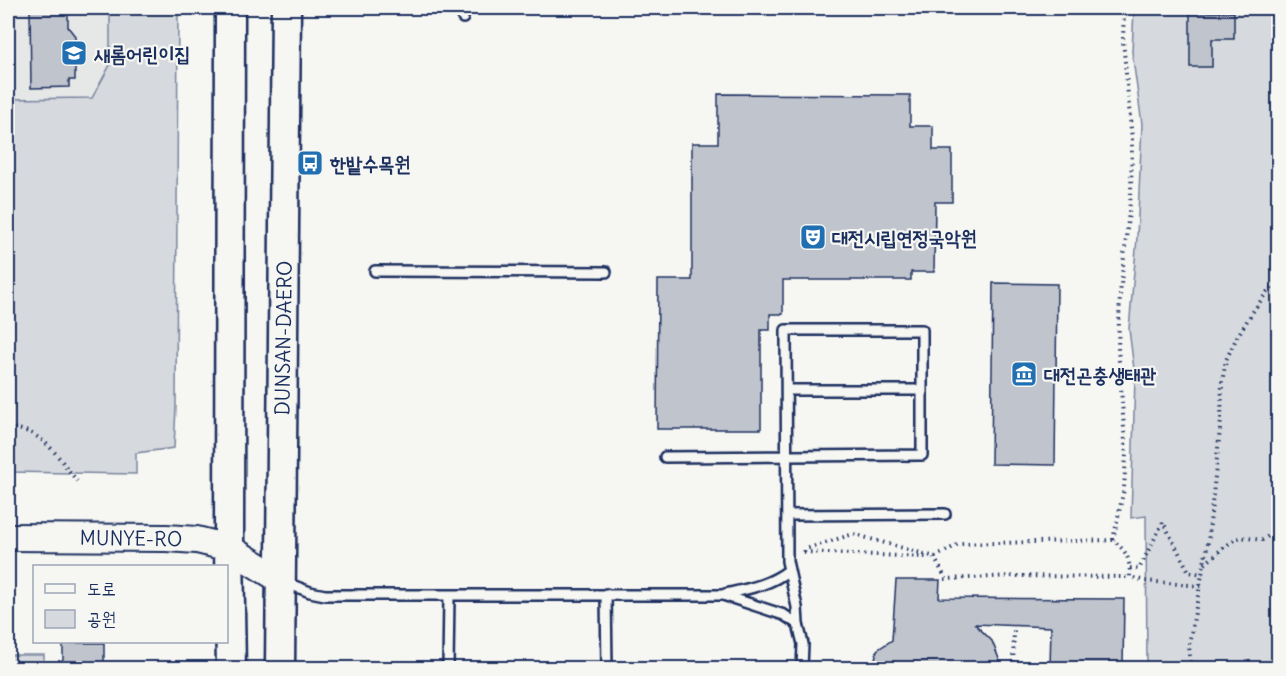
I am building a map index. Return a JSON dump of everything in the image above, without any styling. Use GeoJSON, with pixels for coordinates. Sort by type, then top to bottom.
{"type":"FeatureCollection","features":[{"type":"Feature","properties":{"kind":"main road"},"geometry":{"type":"LineString","coordinates":[[230,8],[229,548],[231,669]]}},
{"type":"Feature","properties":{"kind":"main road","name":"DUNSAN-DAERO"},"geometry":{"type":"LineString","coordinates":[[280,669],[286,8]]}},
{"type":"Feature","properties":{"kind":"main road","name":"MUNYE-RO"},"geometry":{"type":"LineString","coordinates":[[8,537],[197,540],[229,548],[281,580]]}},
{"type":"Feature","properties":{"kind":"lane"},"geometry":{"type":"LineString","coordinates":[[375,271],[606,272]]}},
{"type":"Feature","properties":{"kind":"lane"},"geometry":{"type":"LineString","coordinates":[[665,457],[787,456],[922,455],[922,330],[786,330],[787,390],[787,456],[787,561],[803,644],[802,669]]}},
{"type":"Feature","properties":{"kind":"lane"},"geometry":{"type":"LineString","coordinates":[[787,390],[922,390]]}},
{"type":"Feature","properties":{"kind":"lane"},"geometry":{"type":"LineString","coordinates":[[787,515],[945,514]]}},
{"type":"Feature","properties":{"kind":"lane"},"geometry":{"type":"LineString","coordinates":[[281,580],[320,594],[723,595],[776,580],[789,570]]}},
{"type":"Feature","properties":{"kind":"lane"},"geometry":{"type":"LineString","coordinates":[[606,594],[607,669]]}},
{"type":"Feature","properties":{"kind":"lane"},"geometry":{"type":"LineString","coordinates":[[448,669],[449,595]]}},
{"type":"Feature","properties":{"kind":"lane"},"geometry":{"type":"LineString","coordinates":[[723,595],[784,615],[798,624]]}},
{"type":"Feature","properties":{"kind":"path"},"geometry":{"type":"LineString","coordinates":[[1113,540],[1124,489],[1126,455],[1118,348],[1120,294],[1131,194],[1132,140],[1126,97],[1124,8]]}},
{"type":"Feature","properties":{"kind":"path"},"geometry":{"type":"LineString","coordinates":[[1191,669],[1189,645],[1201,586],[1214,495],[1222,382],[1226,360],[1252,313],[1267,292],[1278,284]]}},
{"type":"Feature","properties":{"kind":"path"},"geometry":{"type":"LineString","coordinates":[[8,428],[34,433],[77,481]]}},
{"type":"Feature","properties":{"kind":"path"},"geometry":{"type":"LineString","coordinates":[[1130,568],[1139,569],[1163,522],[1189,572],[1203,573]]}},
{"type":"Feature","properties":{"kind":"path"},"geometry":{"type":"LineString","coordinates":[[1204,565],[1224,547],[1240,537],[1262,540],[1278,530]]}},
{"type":"Feature","properties":{"kind":"path"},"geometry":{"type":"LineString","coordinates":[[1130,577],[1125,551],[1113,540],[959,544],[935,558],[804,552],[806,549],[853,534],[935,558],[946,579],[1014,576],[1130,577],[1144,581],[1201,586]]}},
{"type":"Feature","properties":{"kind":"path"},"geometry":{"type":"LineString","coordinates":[[1013,669],[1014,630]]}},
{"type":"Feature","properties":{"kind":"shaded area","name":"새롬어린이집"},"geometry":{"type":"Polygon","coordinates":[[[8,8],[140,8],[140,98],[8,99],[8,8]]]}},
{"type":"Feature","properties":{"kind":"green space"},"geometry":{"type":"Polygon","coordinates":[[[110,8],[178,8],[174,448],[136,453],[136,474],[8,472],[8,99],[92,98],[110,65],[110,8]]]}},
{"type":"Feature","properties":{"kind":"green space"},"geometry":{"type":"Polygon","coordinates":[[[1134,8],[1278,8],[1278,668],[1147,668],[1146,516],[1131,518],[1135,377],[1129,329],[1137,238],[1142,124],[1132,52],[1134,8]]]}},
{"type":"Feature","properties":{"kind":"green space"},"geometry":{"type":"Polygon","coordinates":[[[8,655],[44,655],[44,668],[8,668],[8,655]]]}},
{"type":"Feature","properties":{"kind":"building"},"geometry":{"type":"Polygon","coordinates":[[[30,8],[68,8],[68,27],[75,36],[75,80],[69,80],[69,87],[31,88],[30,8]]]}},
{"type":"Feature","properties":{"kind":"building"},"geometry":{"type":"Polygon","coordinates":[[[1234,12],[1234,39],[1212,39],[1212,67],[1190,67],[1190,13],[1234,12]]]}},
{"type":"Feature","properties":{"kind":"building","name":"대전시립연정국악원"},"geometry":{"type":"Polygon","coordinates":[[[718,94],[910,95],[910,126],[933,126],[933,150],[952,150],[952,202],[935,202],[934,272],[911,272],[911,280],[783,280],[783,314],[770,314],[770,330],[761,330],[761,429],[657,429],[658,280],[692,280],[692,143],[718,143],[718,94]]]}},
{"type":"Feature","properties":{"kind":"building","name":"대전곤충생태관"},"geometry":{"type":"Polygon","coordinates":[[[993,283],[1057,284],[1055,465],[991,464],[993,283]]]}},
{"type":"Feature","properties":{"kind":"building"},"geometry":{"type":"Polygon","coordinates":[[[896,580],[940,580],[939,598],[1124,599],[1123,668],[1050,668],[1051,627],[975,624],[992,641],[999,659],[999,668],[873,668],[877,650],[892,640],[896,580]]]}},
{"type":"Feature","properties":{"kind":"building"},"geometry":{"type":"Polygon","coordinates":[[[63,643],[104,643],[104,668],[63,668],[63,643]]]}},
{"type":"Feature","properties":{"kind":"place","name":"새롬어린이집"},"geometry":{"type":"Point","coordinates":[74,53]}},
{"type":"Feature","properties":{"kind":"place","name":"한밭수목원"},"geometry":{"type":"Point","coordinates":[310,163]}},
{"type":"Feature","properties":{"kind":"place","name":"대전시립연정국악원"},"geometry":{"type":"Point","coordinates":[813,237]}},
{"type":"Feature","properties":{"kind":"place","name":"대전곤충생태관"},"geometry":{"type":"Point","coordinates":[1024,374]}}]}
